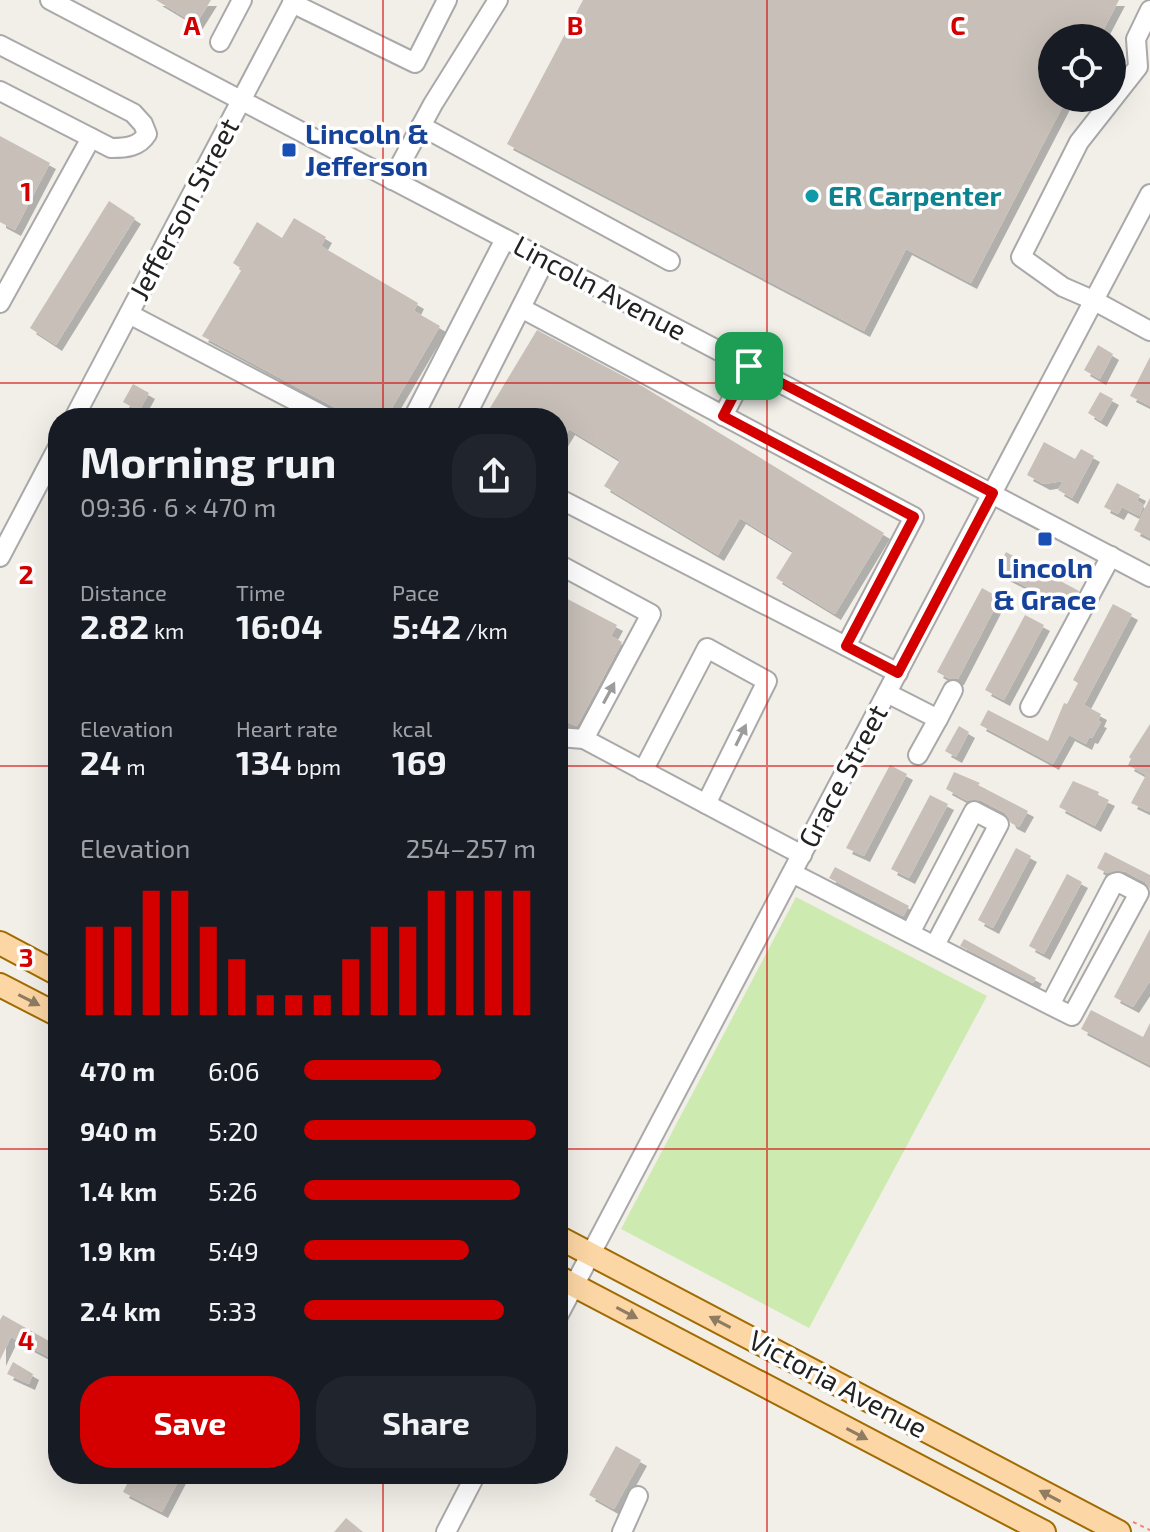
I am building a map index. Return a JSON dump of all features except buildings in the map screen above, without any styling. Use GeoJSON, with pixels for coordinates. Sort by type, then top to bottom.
{"type":"FeatureCollection","features":[{"type":"Feature","properties":{"kind":"main road"},"geometry":{"type":"LineString","coordinates":[[0,943],[48,969]]}},
{"type":"Feature","properties":{"kind":"main road"},"geometry":{"type":"LineString","coordinates":[[0,985],[48,1010]]}},
{"type":"Feature","properties":{"kind":"main road","name":"Victoria Avenue"},"geometry":{"type":"LineString","coordinates":[[568,1242],[1119,1532]]}},
{"type":"Feature","properties":{"kind":"main road","name":"Victoria Avenue"},"geometry":{"type":"LineString","coordinates":[[568,1282],[1044,1532]]}},
{"type":"Feature","properties":{"kind":"street","name":"Lincoln Avenue"},"geometry":{"type":"LineString","coordinates":[[50,0],[1150,577]]}},
{"type":"Feature","properties":{"kind":"street"},"geometry":{"type":"LineString","coordinates":[[220,42],[242,0]]}},
{"type":"Feature","properties":{"kind":"street"},"geometry":{"type":"LineString","coordinates":[[293,2],[415,63],[447,0]]}},
{"type":"Feature","properties":{"kind":"street"},"geometry":{"type":"LineString","coordinates":[[392,180],[421,126],[498,0]]}},
{"type":"Feature","properties":{"kind":"street","name":"Jefferson Street"},"geometry":{"type":"LineString","coordinates":[[79,408],[293,2]]}},
{"type":"Feature","properties":{"kind":"street"},"geometry":{"type":"LineString","coordinates":[[1150,10],[1136,39],[1138,67],[1079,142],[1021,257],[1063,287],[1150,331]]}},
{"type":"Feature","properties":{"kind":"street"},"geometry":{"type":"LineString","coordinates":[[0,45],[133,113],[147,134],[142,142],[126,148],[111,148],[0,91]]}},
{"type":"Feature","properties":{"kind":"street"},"geometry":{"type":"LineString","coordinates":[[421,126],[670,261]]}},
{"type":"Feature","properties":{"kind":"street"},"geometry":{"type":"LineString","coordinates":[[0,303],[91,138]]}},
{"type":"Feature","properties":{"kind":"street","name":"Grace Street"},"geometry":{"type":"LineString","coordinates":[[568,1279],[591,1254],[1150,194]]}},
{"type":"Feature","properties":{"kind":"street"},"geometry":{"type":"LineString","coordinates":[[418,408],[505,239]]}},
{"type":"Feature","properties":{"kind":"street"},"geometry":{"type":"LineString","coordinates":[[470,408],[545,260]]}},
{"type":"Feature","properties":{"kind":"street"},"geometry":{"type":"LineString","coordinates":[[521,308],[914,517],[846,646]]}},
{"type":"Feature","properties":{"kind":"street"},"geometry":{"type":"LineString","coordinates":[[129,314],[309,408]]}},
{"type":"Feature","properties":{"kind":"street"},"geometry":{"type":"LineString","coordinates":[[723,416],[749,366]]}},
{"type":"Feature","properties":{"kind":"street"},"geometry":{"type":"LineString","coordinates":[[0,557],[48,466]]}},
{"type":"Feature","properties":{"kind":"street"},"geometry":{"type":"LineString","coordinates":[[568,503],[898,673]]}},
{"type":"Feature","properties":{"kind":"street"},"geometry":{"type":"LineString","coordinates":[[1030,707],[1111,556]]}},
{"type":"Feature","properties":{"kind":"street"},"geometry":{"type":"LineString","coordinates":[[568,569],[651,614],[584,739]]}},
{"type":"Feature","properties":{"kind":"street"},"geometry":{"type":"LineString","coordinates":[[643,771],[707,648],[767,681],[706,804]]}},
{"type":"Feature","properties":{"kind":"street"},"geometry":{"type":"LineString","coordinates":[[918,755],[953,690]]}},
{"type":"Feature","properties":{"kind":"street"},"geometry":{"type":"LineString","coordinates":[[887,693],[938,719]]}},
{"type":"Feature","properties":{"kind":"street"},"geometry":{"type":"LineString","coordinates":[[568,738],[584,739],[802,855]]}},
{"type":"Feature","properties":{"kind":"street"},"geometry":{"type":"LineString","coordinates":[[910,933],[974,811],[999,824],[935,945]]}},
{"type":"Feature","properties":{"kind":"street"},"geometry":{"type":"LineString","coordinates":[[792,873],[935,945],[1050,1005],[1072,1016],[1139,893],[1118,882],[1114,883],[1050,1005]]}},
{"type":"Feature","properties":{"kind":"street"},"geometry":{"type":"LineString","coordinates":[[446,1532],[471,1484]]}},
{"type":"Feature","properties":{"kind":"street"},"geometry":{"type":"LineString","coordinates":[[622,1532],[638,1496]]}},
{"type":"Feature","properties":{"kind":"green space"},"geometry":{"type":"Polygon","coordinates":[[[796,897],[987,996],[809,1328],[621,1229],[796,897]]]}},
{"type":"Feature","properties":{"kind":"place","name":"Lincoln & Jefferson"},"geometry":{"type":"Point","coordinates":[289,150]}},
{"type":"Feature","properties":{"kind":"place","name":"ER Carpenter"},"geometry":{"type":"Point","coordinates":[812,196]}},
{"type":"Feature","properties":{"kind":"place","name":"Lincoln & Grace"},"geometry":{"type":"Point","coordinates":[1045,539]}},
{"type":"Feature","properties":{"kind":"route"},"geometry":{"type":"LineString","coordinates":[[749,366],[993,493],[898,673],[846,646],[914,517],[723,416],[749,366]]}}]}
